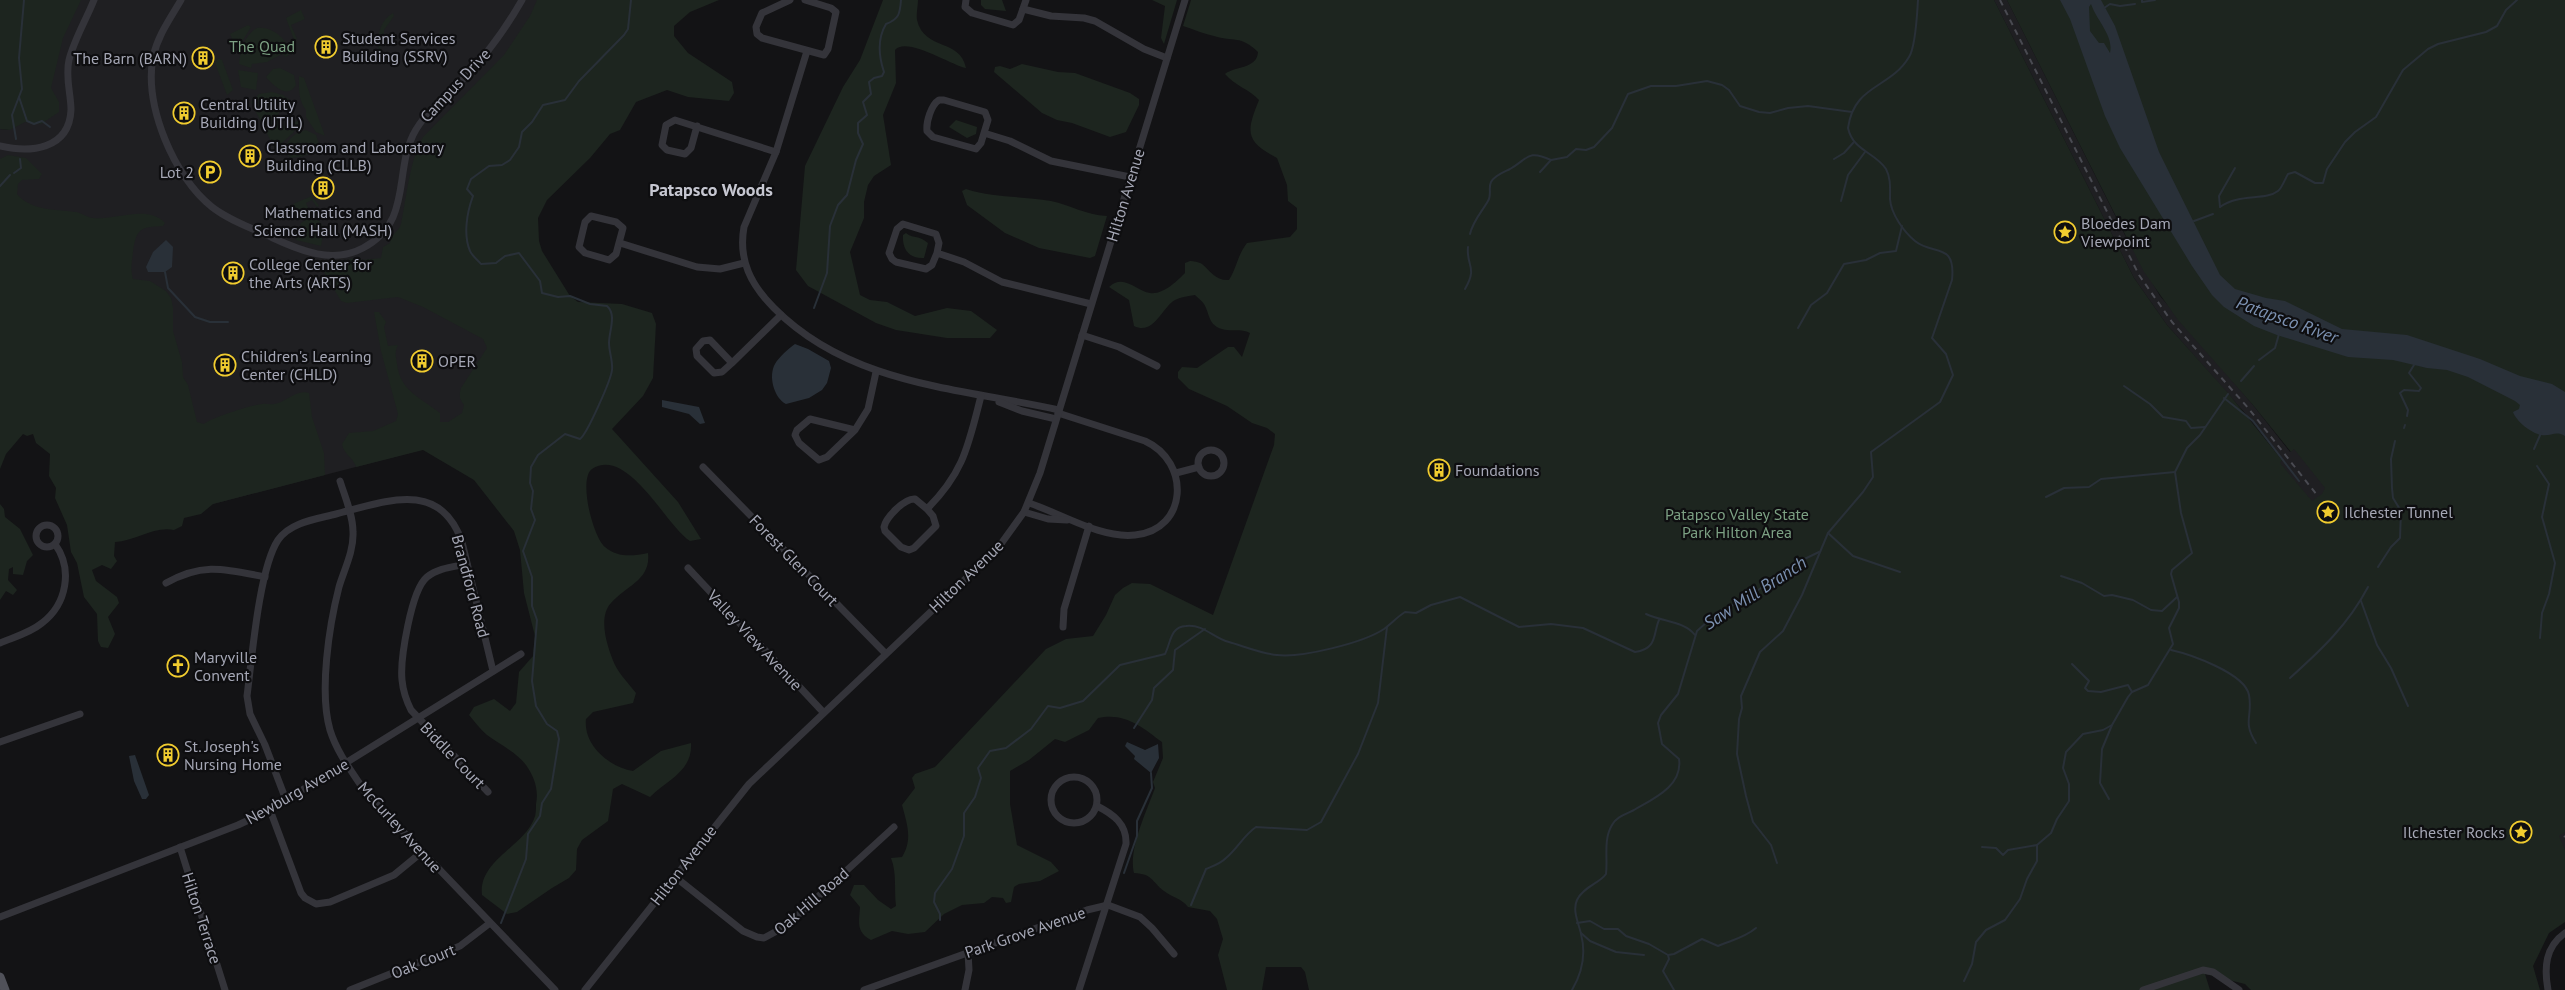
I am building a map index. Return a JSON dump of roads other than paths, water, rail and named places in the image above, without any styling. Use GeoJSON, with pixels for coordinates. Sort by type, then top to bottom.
{"type":"FeatureCollection","features":[{"type":"Feature","properties":{"kind":"main road"},"geometry":{"type":"LineString","coordinates":[[0,977],[5,990]]}},
{"type":"Feature","properties":{"kind":"street"},"geometry":{"type":"LineString","coordinates":[[0,146],[23,150],[39,149],[52,142],[64,131],[71,108],[68,61],[94,0]]}},
{"type":"Feature","properties":{"kind":"street","name":"Campus Drive"},"geometry":{"type":"LineString","coordinates":[[181,0],[161,33],[152,70],[154,95],[160,123],[176,163],[197,194],[229,218],[294,247],[322,255],[356,251],[374,241],[387,226],[401,196],[409,147],[416,128],[429,112],[481,60],[522,0]]}},
{"type":"Feature","properties":{"kind":"street"},"geometry":{"type":"LineString","coordinates":[[790,0],[762,12],[756,30],[762,38],[819,55],[826,53],[837,14],[831,8],[805,0]]}},
{"type":"Feature","properties":{"kind":"street"},"geometry":{"type":"LineString","coordinates":[[966,0],[967,11],[1009,25],[1016,23],[1026,0]]}},
{"type":"Feature","properties":{"kind":"street","name":"Hilton Avenue"},"geometry":{"type":"LineString","coordinates":[[585,990],[738,796],[885,653],[988,559],[1024,512],[1029,503],[1092,304],[1185,0]]}},
{"type":"Feature","properties":{"kind":"street"},"geometry":{"type":"LineString","coordinates":[[1023,9],[1043,15],[1084,18],[1095,21],[1144,49],[1167,58]]}},
{"type":"Feature","properties":{"kind":"street"},"geometry":{"type":"LineString","coordinates":[[807,51],[776,152],[746,220],[742,239],[744,262],[756,289],[799,331],[829,350],[876,372],[981,396],[1022,411],[1057,414],[1151,443],[1164,454],[1176,473],[1178,492],[1175,504],[1169,515],[1156,528],[1139,534],[1127,535],[1089,526],[1029,503]]}},
{"type":"Feature","properties":{"kind":"street"},"geometry":{"type":"LineString","coordinates":[[939,100],[944,100],[985,112],[988,120],[984,133],[981,143],[976,149],[933,137],[926,127],[933,106],[939,100]]}},
{"type":"Feature","properties":{"kind":"street"},"geometry":{"type":"LineString","coordinates":[[697,126],[690,148],[685,154],[667,150],[662,145],[666,125],[671,121],[697,126],[776,152]]}},
{"type":"Feature","properties":{"kind":"street"},"geometry":{"type":"LineString","coordinates":[[984,133],[1010,141],[1051,161],[1130,177]]}},
{"type":"Feature","properties":{"kind":"street"},"geometry":{"type":"LineString","coordinates":[[596,216],[621,225],[623,228],[620,243],[616,254],[610,260],[581,251],[579,242],[587,218],[596,216]]}},
{"type":"Feature","properties":{"kind":"street"},"geometry":{"type":"LineString","coordinates":[[903,224],[936,234],[939,243],[937,253],[929,268],[922,269],[896,262],[892,260],[889,253],[897,229],[903,224]]}},
{"type":"Feature","properties":{"kind":"street"},"geometry":{"type":"LineString","coordinates":[[620,243],[697,267],[720,269],[744,262]]}},
{"type":"Feature","properties":{"kind":"street"},"geometry":{"type":"LineString","coordinates":[[937,253],[964,262],[1002,282],[1092,304]]}},
{"type":"Feature","properties":{"kind":"street"},"geometry":{"type":"LineString","coordinates":[[732,363],[710,340],[703,341],[696,349],[697,356],[714,373],[722,372],[732,363],[781,315]]}},
{"type":"Feature","properties":{"kind":"street"},"geometry":{"type":"LineString","coordinates":[[1082,335],[1119,347],[1157,366]]}},
{"type":"Feature","properties":{"kind":"street"},"geometry":{"type":"LineString","coordinates":[[855,430],[810,419],[797,430],[795,435],[799,443],[819,460],[827,457],[855,430],[868,410],[876,372]]}},
{"type":"Feature","properties":{"kind":"street"},"geometry":{"type":"LineString","coordinates":[[926,509],[946,490],[960,468],[981,396]]}},
{"type":"Feature","properties":{"kind":"street","name":"Forest Glen Court"},"geometry":{"type":"LineString","coordinates":[[703,467],[885,653]]}},
{"type":"Feature","properties":{"kind":"street"},"geometry":{"type":"LineString","coordinates":[[1176,473],[1199,467]]}},
{"type":"Feature","properties":{"kind":"street","name":"McCurley Avenue"},"geometry":{"type":"LineString","coordinates":[[340,481],[350,511],[353,542],[335,605],[325,703],[330,732],[346,763],[366,793],[555,990]]}},
{"type":"Feature","properties":{"kind":"street","name":"Brandford Road"},"geometry":{"type":"LineString","coordinates":[[286,800],[266,745],[247,706],[247,696],[265,577],[274,546],[286,531],[302,524],[402,498],[412,498],[431,504],[448,517],[462,542],[493,672]]}},
{"type":"Feature","properties":{"kind":"street"},"geometry":{"type":"LineString","coordinates":[[915,499],[926,509],[934,516],[936,526],[914,548],[909,550],[901,547],[885,531],[884,527],[887,519],[908,500],[915,499]]}},
{"type":"Feature","properties":{"kind":"street"},"geometry":{"type":"LineString","coordinates":[[1024,512],[1048,519],[1070,520]]}},
{"type":"Feature","properties":{"kind":"street"},"geometry":{"type":"LineString","coordinates":[[1063,627],[1064,609],[1089,526]]}},
{"type":"Feature","properties":{"kind":"street"},"geometry":{"type":"LineString","coordinates":[[0,643],[42,623],[58,605],[65,583],[66,572],[61,552],[55,544]]}},
{"type":"Feature","properties":{"kind":"street","name":"Biddle Court"},"geometry":{"type":"LineString","coordinates":[[467,564],[433,573],[426,578],[416,594],[402,678],[406,701],[417,718],[488,792]]}},
{"type":"Feature","properties":{"kind":"street"},"geometry":{"type":"LineString","coordinates":[[166,583],[192,570],[209,568],[265,577]]}},
{"type":"Feature","properties":{"kind":"street","name":"Valley View Avenue"},"geometry":{"type":"LineString","coordinates":[[688,568],[823,712]]}},
{"type":"Feature","properties":{"kind":"street","name":"Newburg Avenue"},"geometry":{"type":"LineString","coordinates":[[0,917],[238,825],[270,810],[521,654]]}},
{"type":"Feature","properties":{"kind":"street"},"geometry":{"type":"LineString","coordinates":[[0,742],[80,714]]}},
{"type":"Feature","properties":{"kind":"street"},"geometry":{"type":"LineString","coordinates":[[1066,778],[1081,778],[1088,782],[1096,791],[1097,806],[1091,816],[1085,821],[1069,823],[1062,820],[1054,811],[1051,800],[1052,792],[1059,782],[1066,778]]}},
{"type":"Feature","properties":{"kind":"street"},"geometry":{"type":"LineString","coordinates":[[1079,990],[1108,905],[1126,839],[1120,822],[1097,806]]}},
{"type":"Feature","properties":{"kind":"street"},"geometry":{"type":"LineString","coordinates":[[270,810],[301,893],[316,904],[330,902],[385,880],[402,870],[422,852]]}},
{"type":"Feature","properties":{"kind":"street","name":"Oak Hill Road"},"geometry":{"type":"LineString","coordinates":[[674,876],[743,931],[757,938],[764,938],[786,926],[894,827]]}},
{"type":"Feature","properties":{"kind":"street","name":"Hilton Terrace"},"geometry":{"type":"LineString","coordinates":[[180,847],[225,990]]}},
{"type":"Feature","properties":{"kind":"street","name":"Park Grove Avenue"},"geometry":{"type":"LineString","coordinates":[[864,990],[876,988],[968,952],[1087,910],[1108,905],[1146,922],[1174,954]]}},
{"type":"Feature","properties":{"kind":"street","name":"Oak Court"},"geometry":{"type":"LineString","coordinates":[[350,990],[460,946],[490,923]]}},
{"type":"Feature","properties":{"kind":"street"},"geometry":{"type":"LineString","coordinates":[[2548,990],[2546,960],[2550,949],[2565,932]]}},
{"type":"Feature","properties":{"kind":"street"},"geometry":{"type":"LineString","coordinates":[[965,990],[969,970],[968,952]]}},
{"type":"Feature","properties":{"kind":"street"},"geometry":{"type":"LineString","coordinates":[[2143,990],[2203,970],[2213,972],[2239,990]]}},
{"type":"Feature","properties":{"kind":"water","name":"Patapsco River"},"geometry":{"type":"Polygon","coordinates":[[[2060,0],[2101,0],[2115,26],[2159,152],[2220,275],[2235,289],[2266,298],[2285,301],[2342,329],[2407,335],[2480,359],[2520,376],[2552,384],[2565,392],[2565,436],[2562,434],[2541,435],[2533,432],[2521,423],[2513,412],[2519,409],[2520,405],[2468,377],[2447,370],[2427,368],[2393,360],[2348,357],[2254,326],[2224,307],[2212,295],[2192,266],[2120,148],[2105,116],[2070,19],[2060,0]],[[2091,4],[2089,7],[2090,31],[2099,43],[2104,43],[2110,53],[2110,41],[2091,4]]]}},
{"type":"Feature","properties":{"kind":"water"},"geometry":{"type":"Polygon","coordinates":[[[166,240],[173,247],[172,267],[165,272],[148,272],[146,267],[153,252],[166,240]]]}},
{"type":"Feature","properties":{"kind":"water"},"geometry":{"type":"Polygon","coordinates":[[[795,344],[829,361],[831,368],[827,383],[822,390],[809,398],[786,404],[775,392],[772,374],[777,361],[795,344]]]}},
{"type":"Feature","properties":{"kind":"water"},"geometry":{"type":"Polygon","coordinates":[[[662,400],[699,407],[705,423],[700,424],[689,414],[662,407],[662,400]]]}},
{"type":"Feature","properties":{"kind":"water"},"geometry":{"type":"Polygon","coordinates":[[[1127,742],[1145,750],[1158,744],[1159,758],[1151,773],[1134,759],[1135,756],[1125,746],[1127,742]]]}},
{"type":"Feature","properties":{"kind":"water"},"geometry":{"type":"Polygon","coordinates":[[[135,755],[149,795],[146,799],[142,799],[134,781],[129,756],[135,755]]]}},
{"type":"Feature","properties":{"kind":"waterway"},"geometry":{"type":"LineString","coordinates":[[16,139],[12,115],[22,89],[19,58],[24,0]]}},
{"type":"Feature","properties":{"kind":"waterway"},"geometry":{"type":"LineString","coordinates":[[501,923],[526,859],[528,834],[540,816],[542,803],[551,789],[559,739],[557,731],[547,724],[536,706],[532,681],[537,620],[532,606],[532,577],[523,551],[535,520],[531,509],[533,491],[530,483],[531,467],[538,455],[565,434],[580,439],[588,428],[611,376],[612,363],[609,343],[612,314],[607,306],[590,304],[570,296],[558,297],[542,293],[540,281],[519,253],[505,256],[496,263],[481,264],[471,253],[468,245],[467,223],[473,196],[467,189],[471,179],[489,166],[502,165],[510,160],[519,147],[522,132],[532,122],[543,105],[565,100],[579,81],[624,35],[628,29],[631,0]]}},
{"type":"Feature","properties":{"kind":"waterway"},"geometry":{"type":"LineString","coordinates":[[814,308],[827,273],[830,226],[838,205],[847,195],[856,160],[863,144],[858,133],[858,123],[867,115],[863,102],[871,94],[869,82],[874,78],[882,76],[884,72],[880,54],[881,36],[886,24],[894,20],[898,15],[901,0]]}},
{"type":"Feature","properties":{"kind":"waterway","name":"Saw Mill Branch"},"geometry":{"type":"LineString","coordinates":[[1777,863],[1771,845],[1753,822],[1746,796],[1737,754],[1739,719],[1742,708],[1741,696],[1760,652],[1783,631],[1802,595],[1828,533],[1863,492],[1873,477],[1871,452],[1940,402],[1953,375],[1946,354],[1932,338],[1952,280],[1950,260],[1947,254],[1915,241],[1903,228],[1895,217],[1891,205],[1888,172],[1881,163],[1859,147],[1848,128],[1857,103],[1892,75],[1909,57],[1915,38],[1918,0]]}},
{"type":"Feature","properties":{"kind":"waterway"},"geometry":{"type":"LineString","coordinates":[[2142,0],[2142,2],[2155,0]]}},
{"type":"Feature","properties":{"kind":"waterway"},"geometry":{"type":"LineString","coordinates":[[2220,207],[2243,198],[2273,194],[2279,190],[2288,174],[2295,172],[2315,183],[2323,183],[2327,169],[2345,142],[2355,132],[2376,117],[2403,70],[2428,49],[2438,44],[2486,32],[2497,26],[2506,10],[2517,0]]}},
{"type":"Feature","properties":{"kind":"waterway"},"geometry":{"type":"LineString","coordinates":[[2104,8],[2110,4],[2120,6],[2135,4]]}},
{"type":"Feature","properties":{"kind":"waterway"},"geometry":{"type":"LineString","coordinates":[[1540,172],[1551,160],[1567,157],[1576,149],[1586,150],[1594,147],[1612,128],[1628,94],[1651,86],[1676,86],[1707,81],[1722,85],[1729,90],[1740,106],[1759,112],[1770,113],[1788,108],[1808,106],[1852,112]]}},
{"type":"Feature","properties":{"kind":"waterway"},"geometry":{"type":"LineString","coordinates":[[19,97],[27,121],[34,124],[42,121],[50,127]]}},
{"type":"Feature","properties":{"kind":"waterway"},"geometry":{"type":"LineString","coordinates":[[1834,159],[1844,153],[1854,142]]}},
{"type":"Feature","properties":{"kind":"waterway"},"geometry":{"type":"LineString","coordinates":[[1841,201],[1848,175],[1865,152]]}},
{"type":"Feature","properties":{"kind":"waterway"},"geometry":{"type":"LineString","coordinates":[[1470,234],[1475,221],[1489,199],[1490,184],[1495,177],[1532,155],[1551,160]]}},
{"type":"Feature","properties":{"kind":"waterway"},"geometry":{"type":"LineString","coordinates":[[14,173],[21,168],[20,159]]}},
{"type":"Feature","properties":{"kind":"waterway"},"geometry":{"type":"LineString","coordinates":[[2220,207],[2219,196],[2235,168]]}},
{"type":"Feature","properties":{"kind":"waterway"},"geometry":{"type":"LineString","coordinates":[[0,186],[10,175]]}},
{"type":"Feature","properties":{"kind":"waterway"},"geometry":{"type":"LineString","coordinates":[[2194,221],[2213,214]]}},
{"type":"Feature","properties":{"kind":"waterway"},"geometry":{"type":"LineString","coordinates":[[1798,328],[1811,305],[1827,293],[1844,264],[1866,260],[1880,253],[1896,251],[1902,226]]}},
{"type":"Feature","properties":{"kind":"waterway"},"geometry":{"type":"LineString","coordinates":[[1465,289],[1471,276],[1468,247]]}},
{"type":"Feature","properties":{"kind":"waterway"},"geometry":{"type":"LineString","coordinates":[[165,272],[168,288],[195,317],[210,322],[228,322]]}},
{"type":"Feature","properties":{"kind":"waterway"},"geometry":{"type":"LineString","coordinates":[[2259,360],[2275,348],[2279,334]]}},
{"type":"Feature","properties":{"kind":"waterway"},"geometry":{"type":"LineString","coordinates":[[2407,416],[2408,410],[2400,393],[2404,390],[2419,391],[2421,388],[2409,373],[2414,365]]}},
{"type":"Feature","properties":{"kind":"waterway"},"geometry":{"type":"LineString","coordinates":[[2241,381],[2254,366]]}},
{"type":"Feature","properties":{"kind":"waterway"},"geometry":{"type":"LineString","coordinates":[[2124,386],[2150,404],[2163,417],[2186,421],[2191,428],[2205,427]]}},
{"type":"Feature","properties":{"kind":"waterway"},"geometry":{"type":"LineString","coordinates":[[2109,799],[2100,783],[2102,749],[2112,725],[2128,697],[2132,692],[2148,685],[2173,644],[2169,628],[2179,608],[2179,602],[2171,574],[2172,570],[2192,553],[2181,513],[2175,472],[2187,448],[2200,435],[2228,394]]}},
{"type":"Feature","properties":{"kind":"waterway"},"geometry":{"type":"LineString","coordinates":[[2224,398],[2253,421],[2299,481]]}},
{"type":"Feature","properties":{"kind":"waterway"},"geometry":{"type":"LineString","coordinates":[[2534,449],[2541,433]]}},
{"type":"Feature","properties":{"kind":"waterway"},"geometry":{"type":"LineString","coordinates":[[2378,567],[2391,547],[2400,538],[2401,511],[2393,498],[2392,488],[2391,459],[2395,441]]}},
{"type":"Feature","properties":{"kind":"waterway"},"geometry":{"type":"LineString","coordinates":[[2537,466],[2549,484],[2542,517],[2555,563],[2549,594],[2542,613],[2540,638]]}},
{"type":"Feature","properties":{"kind":"waterway"},"geometry":{"type":"LineString","coordinates":[[2046,497],[2064,488],[2089,487],[2101,479],[2175,472]]}},
{"type":"Feature","properties":{"kind":"waterway"},"geometry":{"type":"LineString","coordinates":[[1828,533],[1853,556],[1900,572]]}},
{"type":"Feature","properties":{"kind":"waterway","name":"Saw Mill Branch"},"geometry":{"type":"LineString","coordinates":[[1572,990],[1581,970],[1583,956],[1576,904],[1583,892],[1606,874],[1609,831],[1614,822],[1658,796],[1672,784],[1676,777],[1679,759],[1662,744],[1658,723],[1661,715],[1678,694],[1697,631],[1718,612],[1746,599],[1792,565],[1819,552]]}},
{"type":"Feature","properties":{"kind":"waterway"},"geometry":{"type":"LineString","coordinates":[[2061,576],[2082,583],[2104,596],[2112,595],[2133,600],[2151,610],[2162,611],[2177,597]]}},
{"type":"Feature","properties":{"kind":"waterway"},"geometry":{"type":"LineString","coordinates":[[2290,678],[2343,625],[2368,587]]}},
{"type":"Feature","properties":{"kind":"waterway"},"geometry":{"type":"LineString","coordinates":[[940,920],[940,914],[934,902],[935,893],[952,869],[964,836],[964,813],[975,797],[981,778],[978,768],[990,751],[1006,748],[1031,729],[1048,706],[1060,708],[1083,701],[1120,665],[1165,654],[1174,632],[1181,627],[1198,627],[1223,640],[1266,653],[1277,655],[1301,654],[1316,652],[1362,639],[1384,629],[1405,612],[1416,613],[1431,605],[1460,597],[1519,627],[1551,624],[1583,628],[1635,652],[1648,648],[1653,640],[1659,620]]}},
{"type":"Feature","properties":{"kind":"waterway"},"geometry":{"type":"LineString","coordinates":[[2361,601],[2377,645],[2391,668],[2408,706]]}},
{"type":"Feature","properties":{"kind":"waterway"},"geometry":{"type":"LineString","coordinates":[[1646,614],[1679,624],[1695,635]]}},
{"type":"Feature","properties":{"kind":"waterway"},"geometry":{"type":"LineString","coordinates":[[1191,905],[1206,869],[1224,860],[1256,827],[1307,830],[1321,822],[1358,754],[1378,703],[1387,627]]}},
{"type":"Feature","properties":{"kind":"waterway"},"geometry":{"type":"LineString","coordinates":[[1134,728],[1152,700],[1154,688],[1173,670],[1175,650],[1205,629]]}},
{"type":"Feature","properties":{"kind":"waterway"},"geometry":{"type":"LineString","coordinates":[[2171,650],[2203,660],[2238,679],[2249,695],[2249,724],[2256,743]]}},
{"type":"Feature","properties":{"kind":"waterway"},"geometry":{"type":"LineString","coordinates":[[2072,664],[2089,681],[2085,688],[2088,691],[2101,692],[2128,685],[2132,692]]}},
{"type":"Feature","properties":{"kind":"waterway"},"geometry":{"type":"LineString","coordinates":[[1964,981],[1972,964],[1976,942],[1986,930],[2005,920],[2020,899],[2027,879],[2037,861],[2037,845],[2051,833],[2057,819],[2069,801],[2069,784],[2063,768],[2066,752],[2083,734],[2103,730],[2112,725]]}},
{"type":"Feature","properties":{"kind":"waterway"},"geometry":{"type":"LineString","coordinates":[[1124,873],[1137,836],[1137,821],[1152,788],[1151,773]]}},
{"type":"Feature","properties":{"kind":"waterway"},"geometry":{"type":"LineString","coordinates":[[1982,847],[1996,848],[2003,855],[2008,850],[2037,845]]}},
{"type":"Feature","properties":{"kind":"waterway"},"geometry":{"type":"LineString","coordinates":[[1577,923],[1590,921],[1604,929],[1618,929],[1626,936],[1649,944],[1668,955],[1674,954],[1702,939],[1718,946],[1742,937],[1756,928]]}},
{"type":"Feature","properties":{"kind":"waterway"},"geometry":{"type":"LineString","coordinates":[[1581,933],[1590,941],[1616,952],[1644,955]]}},
{"type":"Feature","properties":{"kind":"waterway"},"geometry":{"type":"LineString","coordinates":[[1668,955],[1669,959],[1663,971],[1674,990]]}},
{"type":"Feature","properties":{"kind":"railway"},"geometry":{"type":"LineString","coordinates":[[2000,0],[2139,275],[2172,322],[2249,409],[2317,495]]}},
{"type":"Feature","properties":{"kind":"place","name":"Student Services Building (SSRV)"},"geometry":{"type":"Point","coordinates":[326,47]}},
{"type":"Feature","properties":{"kind":"place","name":"The Barn (BARN)"},"geometry":{"type":"Point","coordinates":[203,58]}},
{"type":"Feature","properties":{"kind":"place","name":"Central Utility Building (UTIL)"},"geometry":{"type":"Point","coordinates":[184,113]}},
{"type":"Feature","properties":{"kind":"place","name":"Classroom and Laboratory Building (CLLB)"},"geometry":{"type":"Point","coordinates":[250,156]}},
{"type":"Feature","properties":{"kind":"place","name":"Lot 2"},"geometry":{"type":"Point","coordinates":[210,172]}},
{"type":"Feature","properties":{"kind":"place","name":"Mathematics and Science Hall (MASH)"},"geometry":{"type":"Point","coordinates":[323,188]}},
{"type":"Feature","properties":{"kind":"place","name":"Bloedes Dam Viewpoint"},"geometry":{"type":"Point","coordinates":[2065,232]}},
{"type":"Feature","properties":{"kind":"place","name":"College Center for the Arts (ARTS)"},"geometry":{"type":"Point","coordinates":[233,273]}},
{"type":"Feature","properties":{"kind":"place","name":"OPER"},"geometry":{"type":"Point","coordinates":[422,361]}},
{"type":"Feature","properties":{"kind":"place","name":"Children's Learning Center (CHLD)"},"geometry":{"type":"Point","coordinates":[225,365]}},
{"type":"Feature","properties":{"kind":"place","name":"Foundations"},"geometry":{"type":"Point","coordinates":[1439,470]}},
{"type":"Feature","properties":{"kind":"place","name":"Ilchester Tunnel"},"geometry":{"type":"Point","coordinates":[2328,512]}},
{"type":"Feature","properties":{"kind":"place","name":"Maryville Convent"},"geometry":{"type":"Point","coordinates":[178,666]}},
{"type":"Feature","properties":{"kind":"place","name":"St. Joseph's Nursing Home"},"geometry":{"type":"Point","coordinates":[168,755]}},
{"type":"Feature","properties":{"kind":"place","name":"Ilchester Rocks"},"geometry":{"type":"Point","coordinates":[2521,832]}},
{"type":"Feature","properties":{"kind":"district","name":"Patapsco Woods"},"geometry":{"type":"Point","coordinates":[711,190]}},
{"type":"Feature","properties":{"kind":"park label","name":"The Quad"},"geometry":{"type":"Point","coordinates":[262,46]}},
{"type":"Feature","properties":{"kind":"park label","name":"Patapsco Valley State Park Hilton Area"},"geometry":{"type":"Point","coordinates":[1737,523]}}]}
